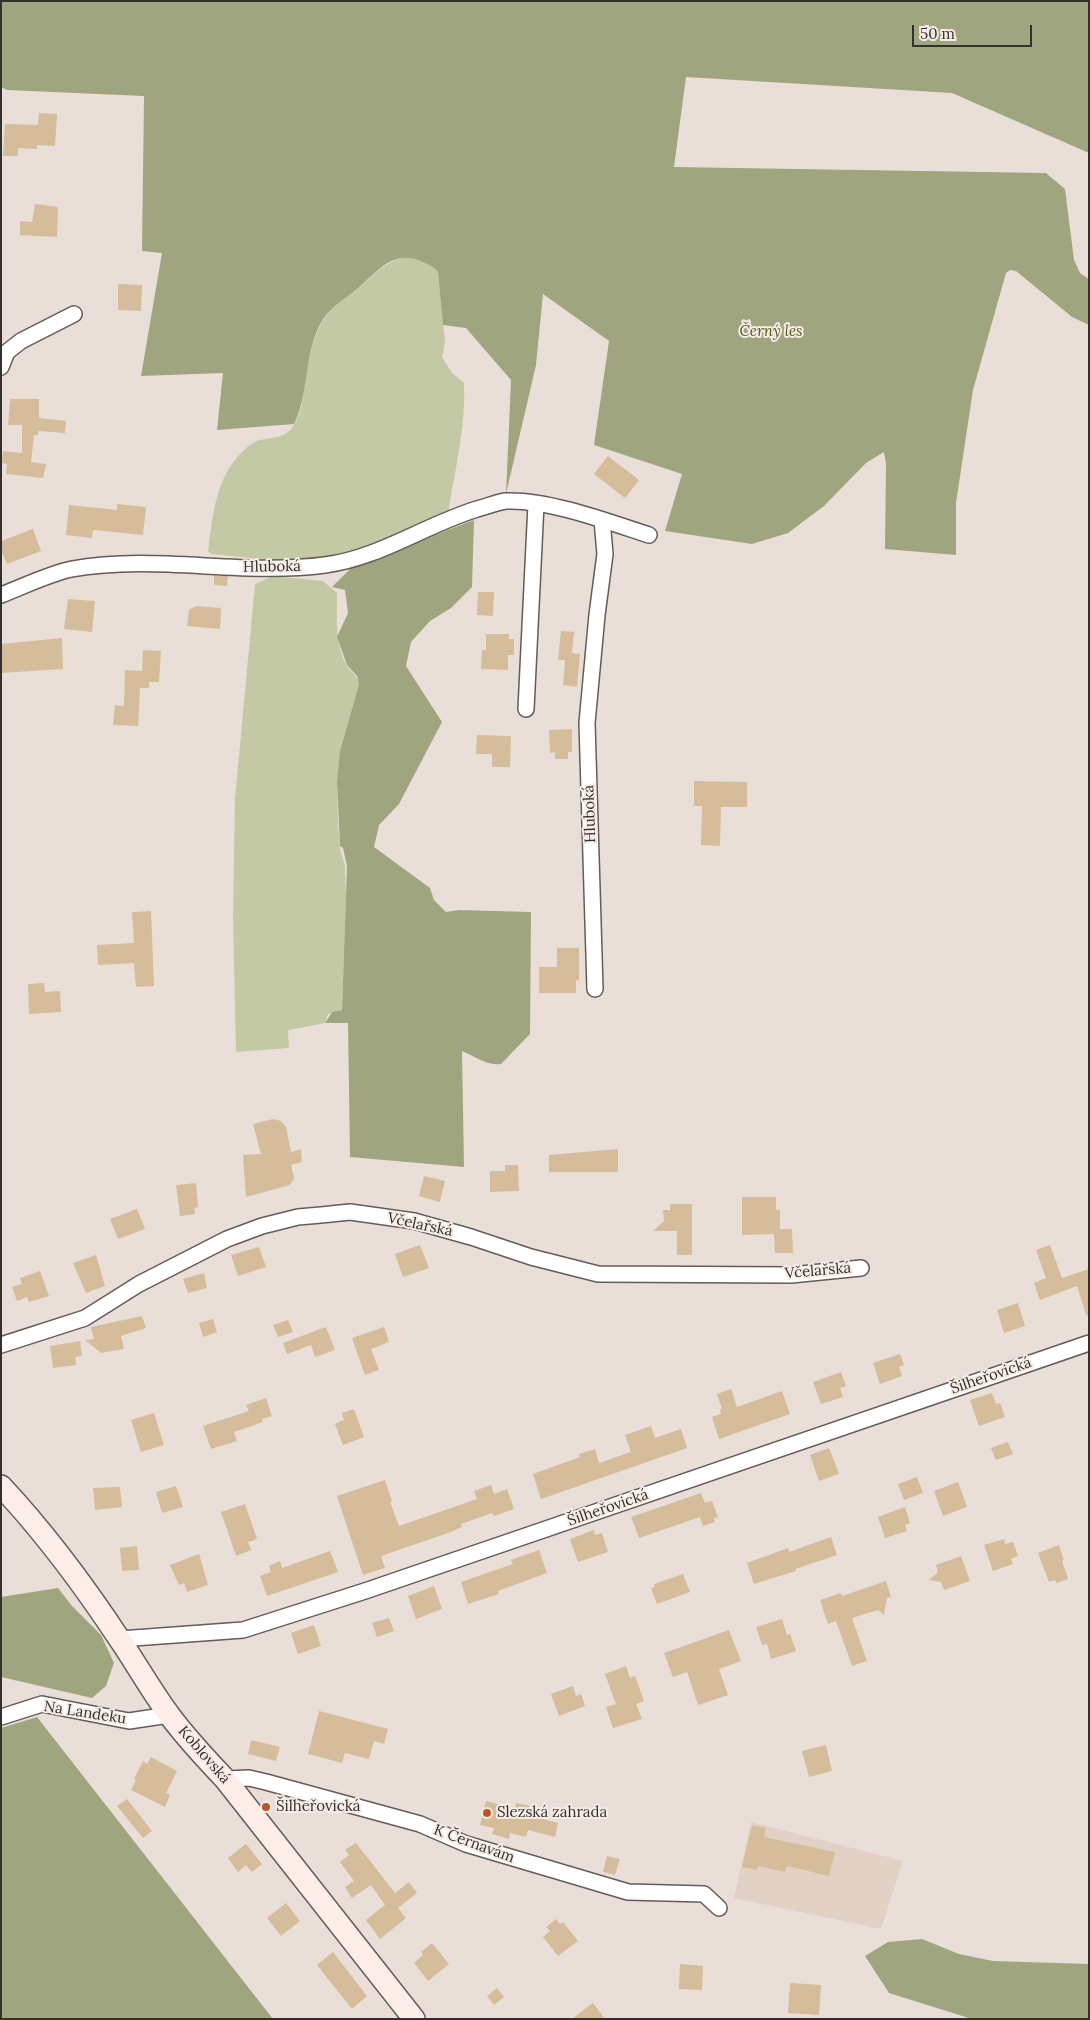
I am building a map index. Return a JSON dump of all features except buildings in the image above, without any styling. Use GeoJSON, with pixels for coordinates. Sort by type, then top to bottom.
{"type":"FeatureCollection","features":[{"type":"Feature","properties":{"kind":"street"},"geometry":{"type":"LineString","coordinates":[[1,367],[7,352],[21,341],[74,314]]}},
{"type":"Feature","properties":{"kind":"street","name":"Hluboká"},"geometry":{"type":"LineString","coordinates":[[1,595],[70,570],[110,565],[162,563],[273,569],[326,565],[373,553],[449,518],[505,501],[568,510],[649,535]]}},
{"type":"Feature","properties":{"kind":"street"},"geometry":{"type":"LineString","coordinates":[[526,709],[536,504]]}},
{"type":"Feature","properties":{"kind":"street","name":"Hluboká"},"geometry":{"type":"LineString","coordinates":[[596,989],[587,722],[605,554],[602,520]]}},
{"type":"Feature","properties":{"kind":"street","name":"Včelařská"},"geometry":{"type":"LineString","coordinates":[[1,1345],[85,1318],[139,1284],[227,1239],[262,1226],[289,1219],[350,1212],[414,1222],[471,1237],[531,1257],[598,1274],[791,1275],[861,1268]]}},
{"type":"Feature","properties":{"kind":"street","name":"Šilheřovická"},"geometry":{"type":"LineString","coordinates":[[120,1639],[243,1630],[365,1592],[1089,1343]]}},
{"type":"Feature","properties":{"kind":"street","name":"Koblovská"},"geometry":{"type":"LineString","coordinates":[[1,1486],[32,1521],[120,1639],[169,1715],[201,1755],[226,1779],[414,2019]]}},
{"type":"Feature","properties":{"kind":"street","name":"Na Landeku"},"geometry":{"type":"LineString","coordinates":[[1,1717],[42,1704],[129,1721],[169,1715]]}},
{"type":"Feature","properties":{"kind":"street","name":"K Černavám"},"geometry":{"type":"LineString","coordinates":[[226,1779],[249,1778],[384,1813],[420,1824],[466,1844],[628,1892],[704,1894],[719,1908]]}},
{"type":"Feature","properties":{"kind":"shaded area"},"geometry":{"type":"Polygon","coordinates":[[[751,1822],[903,1861],[881,1929],[734,1898],[751,1822]]]}},
{"type":"Feature","properties":{"kind":"green space","name":"Černý les"},"geometry":{"type":"Polygon","coordinates":[[[1,1],[1089,1],[1089,153],[952,93],[686,77],[674,167],[1046,173],[1065,189],[1074,260],[1080,273],[1089,279],[1089,325],[1072,317],[1016,271],[1010,270],[1006,273],[973,390],[956,503],[956,555],[885,549],[886,464],[884,452],[866,463],[824,506],[788,533],[752,544],[665,531],[682,474],[594,445],[609,341],[543,294],[536,365],[506,494],[511,380],[466,328],[443,325],[438,272],[430,265],[413,258],[403,258],[387,263],[334,307],[322,321],[312,346],[299,412],[294,424],[217,430],[223,373],[141,376],[162,253],[142,251],[144,96],[7,90],[1,87],[1,1]]]}},
{"type":"Feature","properties":{"kind":"green space"},"geometry":{"type":"Polygon","coordinates":[[[404,257],[423,261],[431,265],[438,272],[445,342],[442,357],[452,373],[464,383],[462,432],[448,513],[377,545],[312,560],[279,561],[211,554],[208,551],[214,511],[226,474],[242,452],[251,444],[281,436],[292,428],[302,405],[311,350],[323,321],[341,300],[384,267],[404,257]]]}},
{"type":"Feature","properties":{"kind":"green space"},"geometry":{"type":"Polygon","coordinates":[[[474,520],[472,587],[451,608],[430,621],[411,642],[406,666],[442,722],[399,804],[379,825],[374,847],[430,888],[434,900],[446,912],[459,910],[531,912],[530,1034],[501,1064],[490,1064],[462,1051],[464,1167],[350,1157],[348,1023],[325,1023],[332,1012],[342,1010],[347,866],[343,848],[340,846],[337,781],[340,751],[359,684],[357,676],[347,665],[337,637],[348,613],[345,590],[332,587],[358,561],[380,556],[474,520]]]}},
{"type":"Feature","properties":{"kind":"green space"},"geometry":{"type":"Polygon","coordinates":[[[273,576],[323,581],[337,593],[337,630],[342,656],[359,684],[340,751],[337,781],[340,849],[345,866],[346,896],[342,1010],[328,1014],[325,1023],[289,1030],[289,1048],[236,1052],[233,918],[235,798],[255,584],[273,576]]]}},
{"type":"Feature","properties":{"kind":"green space"},"geometry":{"type":"Polygon","coordinates":[[[58,1588],[72,1606],[101,1635],[114,1663],[106,1686],[92,1698],[1,1677],[1,1597],[58,1588]]]}},
{"type":"Feature","properties":{"kind":"green space"},"geometry":{"type":"Polygon","coordinates":[[[37,1717],[273,2019],[1,2019],[1,1728],[37,1717]]]}},
{"type":"Feature","properties":{"kind":"green space"},"geometry":{"type":"Polygon","coordinates":[[[922,1939],[959,1954],[993,1961],[1089,1964],[1089,2019],[972,2019],[889,1993],[865,1956],[888,1942],[922,1939]]]}},
{"type":"Feature","properties":{"kind":"place","name":"Šilheřovická"},"geometry":{"type":"Point","coordinates":[266,1807]}},
{"type":"Feature","properties":{"kind":"place","name":"Slezská zahrada"},"geometry":{"type":"Point","coordinates":[487,1813]}}]}
